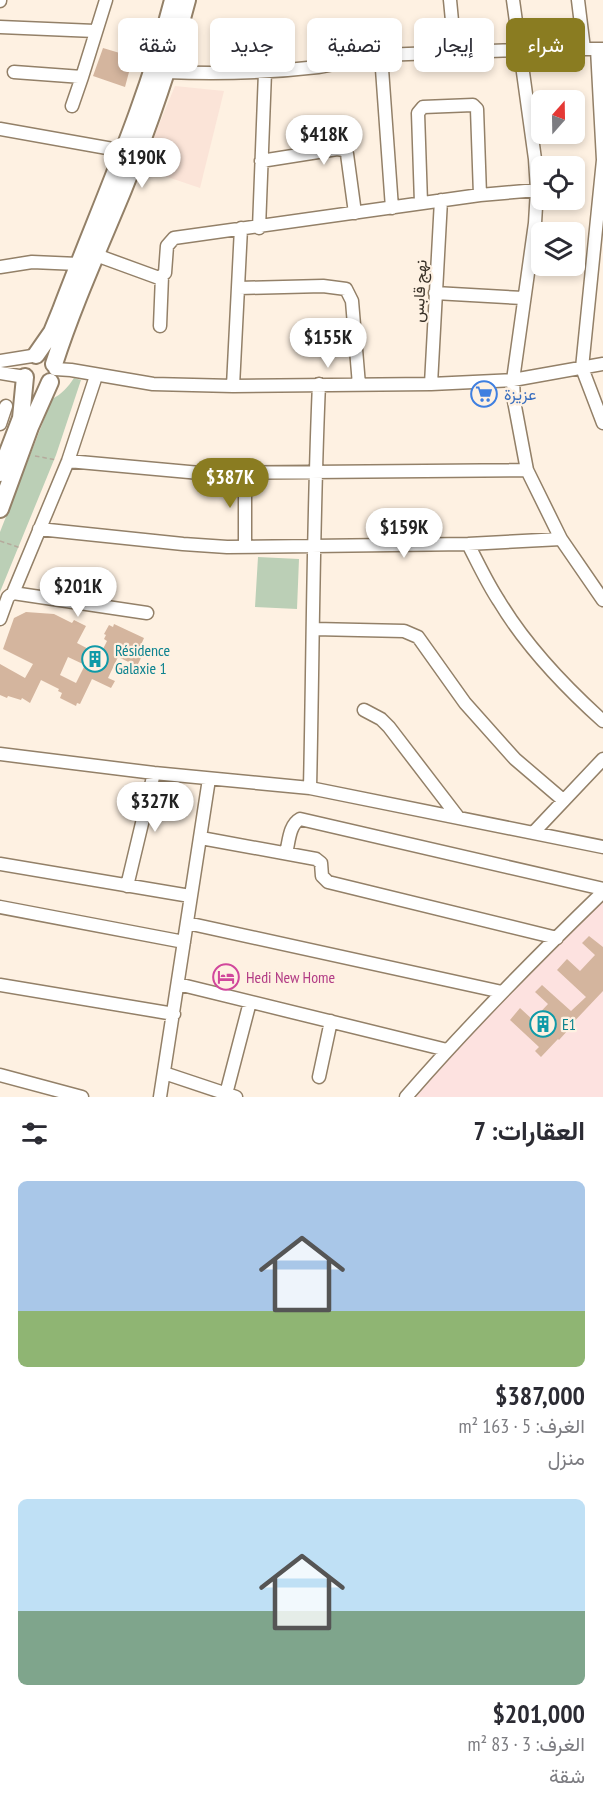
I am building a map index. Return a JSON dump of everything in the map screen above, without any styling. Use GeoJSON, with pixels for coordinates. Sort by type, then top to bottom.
{"type":"FeatureCollection","features":[{"type":"Feature","properties":{"kind":"street"},"geometry":{"type":"LineString","coordinates":[[72,106],[106,0]]}},
{"type":"Feature","properties":{"kind":"street"},"geometry":{"type":"LineString","coordinates":[[0,473],[21,418],[25,363],[34,356],[52,332],[148,87],[174,0]]}},
{"type":"Feature","properties":{"kind":"street"},"geometry":{"type":"LineString","coordinates":[[182,18],[187,0]]}},
{"type":"Feature","properties":{"kind":"street"},"geometry":{"type":"LineString","coordinates":[[450,0],[452,18]]}},
{"type":"Feature","properties":{"kind":"street"},"geometry":{"type":"LineString","coordinates":[[513,0],[516,18]]}},
{"type":"Feature","properties":{"kind":"street"},"geometry":{"type":"LineString","coordinates":[[578,0],[595,49],[603,160],[582,368],[603,423]]}},
{"type":"Feature","properties":{"kind":"street"},"geometry":{"type":"LineString","coordinates":[[0,27],[95,32]]}},
{"type":"Feature","properties":{"kind":"street"},"geometry":{"type":"LineString","coordinates":[[14,72],[82,77]]}},
{"type":"Feature","properties":{"kind":"street"},"geometry":{"type":"LineString","coordinates":[[0,509],[53,372],[67,323],[145,134],[166,72],[207,74],[265,72],[259,228]]}},
{"type":"Feature","properties":{"kind":"street"},"geometry":{"type":"LineString","coordinates":[[382,72],[392,208]]}},
{"type":"Feature","properties":{"kind":"street"},"geometry":{"type":"LineString","coordinates":[[524,72],[533,156]]}},
{"type":"Feature","properties":{"kind":"street"},"geometry":{"type":"LineString","coordinates":[[421,203],[418,113],[423,107],[472,105],[477,109],[480,195]]}},
{"type":"Feature","properties":{"kind":"street"},"geometry":{"type":"LineString","coordinates":[[0,129],[124,151]]}},
{"type":"Feature","properties":{"kind":"street"},"geometry":{"type":"LineString","coordinates":[[261,161],[341,149],[347,154],[355,213]]}},
{"type":"Feature","properties":{"kind":"street"},"geometry":{"type":"LineString","coordinates":[[160,326],[162,276],[171,240],[441,200],[531,191]]}},
{"type":"Feature","properties":{"kind":"street","name":"نهج قابس"},"geometry":{"type":"LineString","coordinates":[[431,384],[441,200]]}},
{"type":"Feature","properties":{"kind":"street"},"geometry":{"type":"LineString","coordinates":[[536,210],[513,380],[514,401],[527,470],[561,539],[603,600]]}},
{"type":"Feature","properties":{"kind":"street"},"geometry":{"type":"LineString","coordinates":[[233,386],[241,228]]}},
{"type":"Feature","properties":{"kind":"street"},"geometry":{"type":"LineString","coordinates":[[96,255],[152,276],[159,278],[162,276]]}},
{"type":"Feature","properties":{"kind":"street"},"geometry":{"type":"LineString","coordinates":[[0,267],[32,262],[78,264]]}},
{"type":"Feature","properties":{"kind":"street"},"geometry":{"type":"LineString","coordinates":[[239,288],[323,286],[346,290],[352,301],[359,385]]}},
{"type":"Feature","properties":{"kind":"street"},"geometry":{"type":"LineString","coordinates":[[435,293],[523,298]]}},
{"type":"Feature","properties":{"kind":"street"},"geometry":{"type":"LineString","coordinates":[[0,361],[34,356],[48,358],[53,372]]}},
{"type":"Feature","properties":{"kind":"street"},"geometry":{"type":"LineString","coordinates":[[0,373],[25,377],[37,386],[53,372],[71,370],[153,384],[233,386],[431,384],[513,380],[603,364]]}},
{"type":"Feature","properties":{"kind":"street"},"geometry":{"type":"LineString","coordinates":[[0,619],[67,462],[96,376]]}},
{"type":"Feature","properties":{"kind":"street"},"geometry":{"type":"LineString","coordinates":[[310,788],[315,472],[319,384]]}},
{"type":"Feature","properties":{"kind":"street"},"geometry":{"type":"LineString","coordinates":[[0,424],[6,406]]}},
{"type":"Feature","properties":{"kind":"street"},"geometry":{"type":"LineString","coordinates":[[67,462],[200,473],[527,470]]}},
{"type":"Feature","properties":{"kind":"street"},"geometry":{"type":"LineString","coordinates":[[245,472],[245,546]]}},
{"type":"Feature","properties":{"kind":"street"},"geometry":{"type":"LineString","coordinates":[[39,529],[183,544],[245,546],[468,544],[561,539]]}},
{"type":"Feature","properties":{"kind":"street"},"geometry":{"type":"LineString","coordinates":[[468,544],[499,602],[528,644],[574,695],[603,721]]}},
{"type":"Feature","properties":{"kind":"street"},"geometry":{"type":"LineString","coordinates":[[13,593],[147,613]]}},
{"type":"Feature","properties":{"kind":"street"},"geometry":{"type":"LineString","coordinates":[[314,629],[405,631],[418,637],[472,711],[515,759],[563,800]]}},
{"type":"Feature","properties":{"kind":"street"},"geometry":{"type":"LineString","coordinates":[[364,710],[381,719],[389,727],[458,817]]}},
{"type":"Feature","properties":{"kind":"street"},"geometry":{"type":"LineString","coordinates":[[0,754],[154,773],[310,788],[603,847]]}},
{"type":"Feature","properties":{"kind":"street"},"geometry":{"type":"LineString","coordinates":[[534,832],[603,759]]}},
{"type":"Feature","properties":{"kind":"street"},"geometry":{"type":"LineString","coordinates":[[127,886],[154,773]]}},
{"type":"Feature","properties":{"kind":"street"},"geometry":{"type":"LineString","coordinates":[[160,1097],[209,779]]}},
{"type":"Feature","properties":{"kind":"street"},"geometry":{"type":"LineString","coordinates":[[286,853],[292,828],[300,819],[603,890]]}},
{"type":"Feature","properties":{"kind":"street"},"geometry":{"type":"LineString","coordinates":[[201,838],[320,861],[322,876],[328,882],[557,938]]}},
{"type":"Feature","properties":{"kind":"street"},"geometry":{"type":"LineString","coordinates":[[0,864],[190,896]]}},
{"type":"Feature","properties":{"kind":"street"},"geometry":{"type":"LineString","coordinates":[[406,1097],[502,992],[603,890]]}},
{"type":"Feature","properties":{"kind":"street"},"geometry":{"type":"LineString","coordinates":[[0,906],[184,942]]}},
{"type":"Feature","properties":{"kind":"street"},"geometry":{"type":"LineString","coordinates":[[187,922],[502,992]]}},
{"type":"Feature","properties":{"kind":"street"},"geometry":{"type":"LineString","coordinates":[[178,984],[447,1050]]}},
{"type":"Feature","properties":{"kind":"street"},"geometry":{"type":"LineString","coordinates":[[0,985],[174,1014]]}},
{"type":"Feature","properties":{"kind":"street"},"geometry":{"type":"LineString","coordinates":[[164,1073],[231,1095],[250,1002]]}},
{"type":"Feature","properties":{"kind":"street"},"geometry":{"type":"LineString","coordinates":[[319,1077],[331,1021]]}},
{"type":"Feature","properties":{"kind":"street"},"geometry":{"type":"LineString","coordinates":[[0,1075],[52,1094],[82,1097]]}},
{"type":"Feature","properties":{"kind":"path"},"geometry":{"type":"LineString","coordinates":[[21,453],[67,462]]}},
{"type":"Feature","properties":{"kind":"path"},"geometry":{"type":"LineString","coordinates":[[0,542],[30,552]]}},
{"type":"Feature","properties":{"kind":"shaded area"},"geometry":{"type":"Polygon","coordinates":[[[175,86],[224,91],[200,188],[141,168],[175,86]]]}},
{"type":"Feature","properties":{"kind":"shaded area"},"geometry":{"type":"Polygon","coordinates":[[[603,901],[603,1097],[416,1097],[464,1041],[603,901]]]}},
{"type":"Feature","properties":{"kind":"green space"},"geometry":{"type":"Polygon","coordinates":[[[74,378],[81,380],[56,455],[0,592],[0,532],[52,399],[59,395],[74,378]]]}},
{"type":"Feature","properties":{"kind":"green space"},"geometry":{"type":"Polygon","coordinates":[[[258,557],[299,559],[297,609],[255,607],[258,557]]]}},
{"type":"Feature","properties":{"kind":"building"},"geometry":{"type":"Polygon","coordinates":[[[103,48],[118,52],[118,72],[129,72],[125,87],[93,76],[103,48]]]}},
{"type":"Feature","properties":{"kind":"building","name":"Résidence Galaxie 1"},"geometry":{"type":"Polygon","coordinates":[[[26,612],[54,614],[72,623],[74,620],[86,626],[77,643],[100,655],[107,641],[104,639],[106,635],[104,634],[109,625],[113,627],[114,624],[144,638],[137,654],[142,656],[137,666],[118,657],[108,678],[115,681],[111,688],[92,679],[80,704],[77,703],[76,706],[60,698],[62,693],[58,691],[59,689],[41,680],[30,703],[22,698],[21,700],[8,696],[7,698],[0,695],[0,664],[25,678],[33,664],[3,649],[14,618],[26,612]],[[68,657],[60,675],[76,683],[85,665],[68,657]]]}},
{"type":"Feature","properties":{"kind":"building"},"geometry":{"type":"Polygon","coordinates":[[[589,936],[603,947],[603,991],[541,1057],[535,1051],[539,1047],[510,1020],[520,1008],[533,1020],[548,1004],[535,992],[542,985],[571,1011],[586,997],[557,970],[567,959],[580,971],[595,955],[582,943],[589,936]]]}},
{"type":"Feature","properties":{"kind":"place","name":"عزيزة"},"geometry":{"type":"Point","coordinates":[484,394]}},
{"type":"Feature","properties":{"kind":"place","name":"Résidence Galaxie 1"},"geometry":{"type":"Point","coordinates":[95,659]}},
{"type":"Feature","properties":{"kind":"place","name":"Hedi New Home"},"geometry":{"type":"Point","coordinates":[226,977]}},
{"type":"Feature","properties":{"kind":"place","name":"E1"},"geometry":{"type":"Point","coordinates":[543,1024]}}]}
